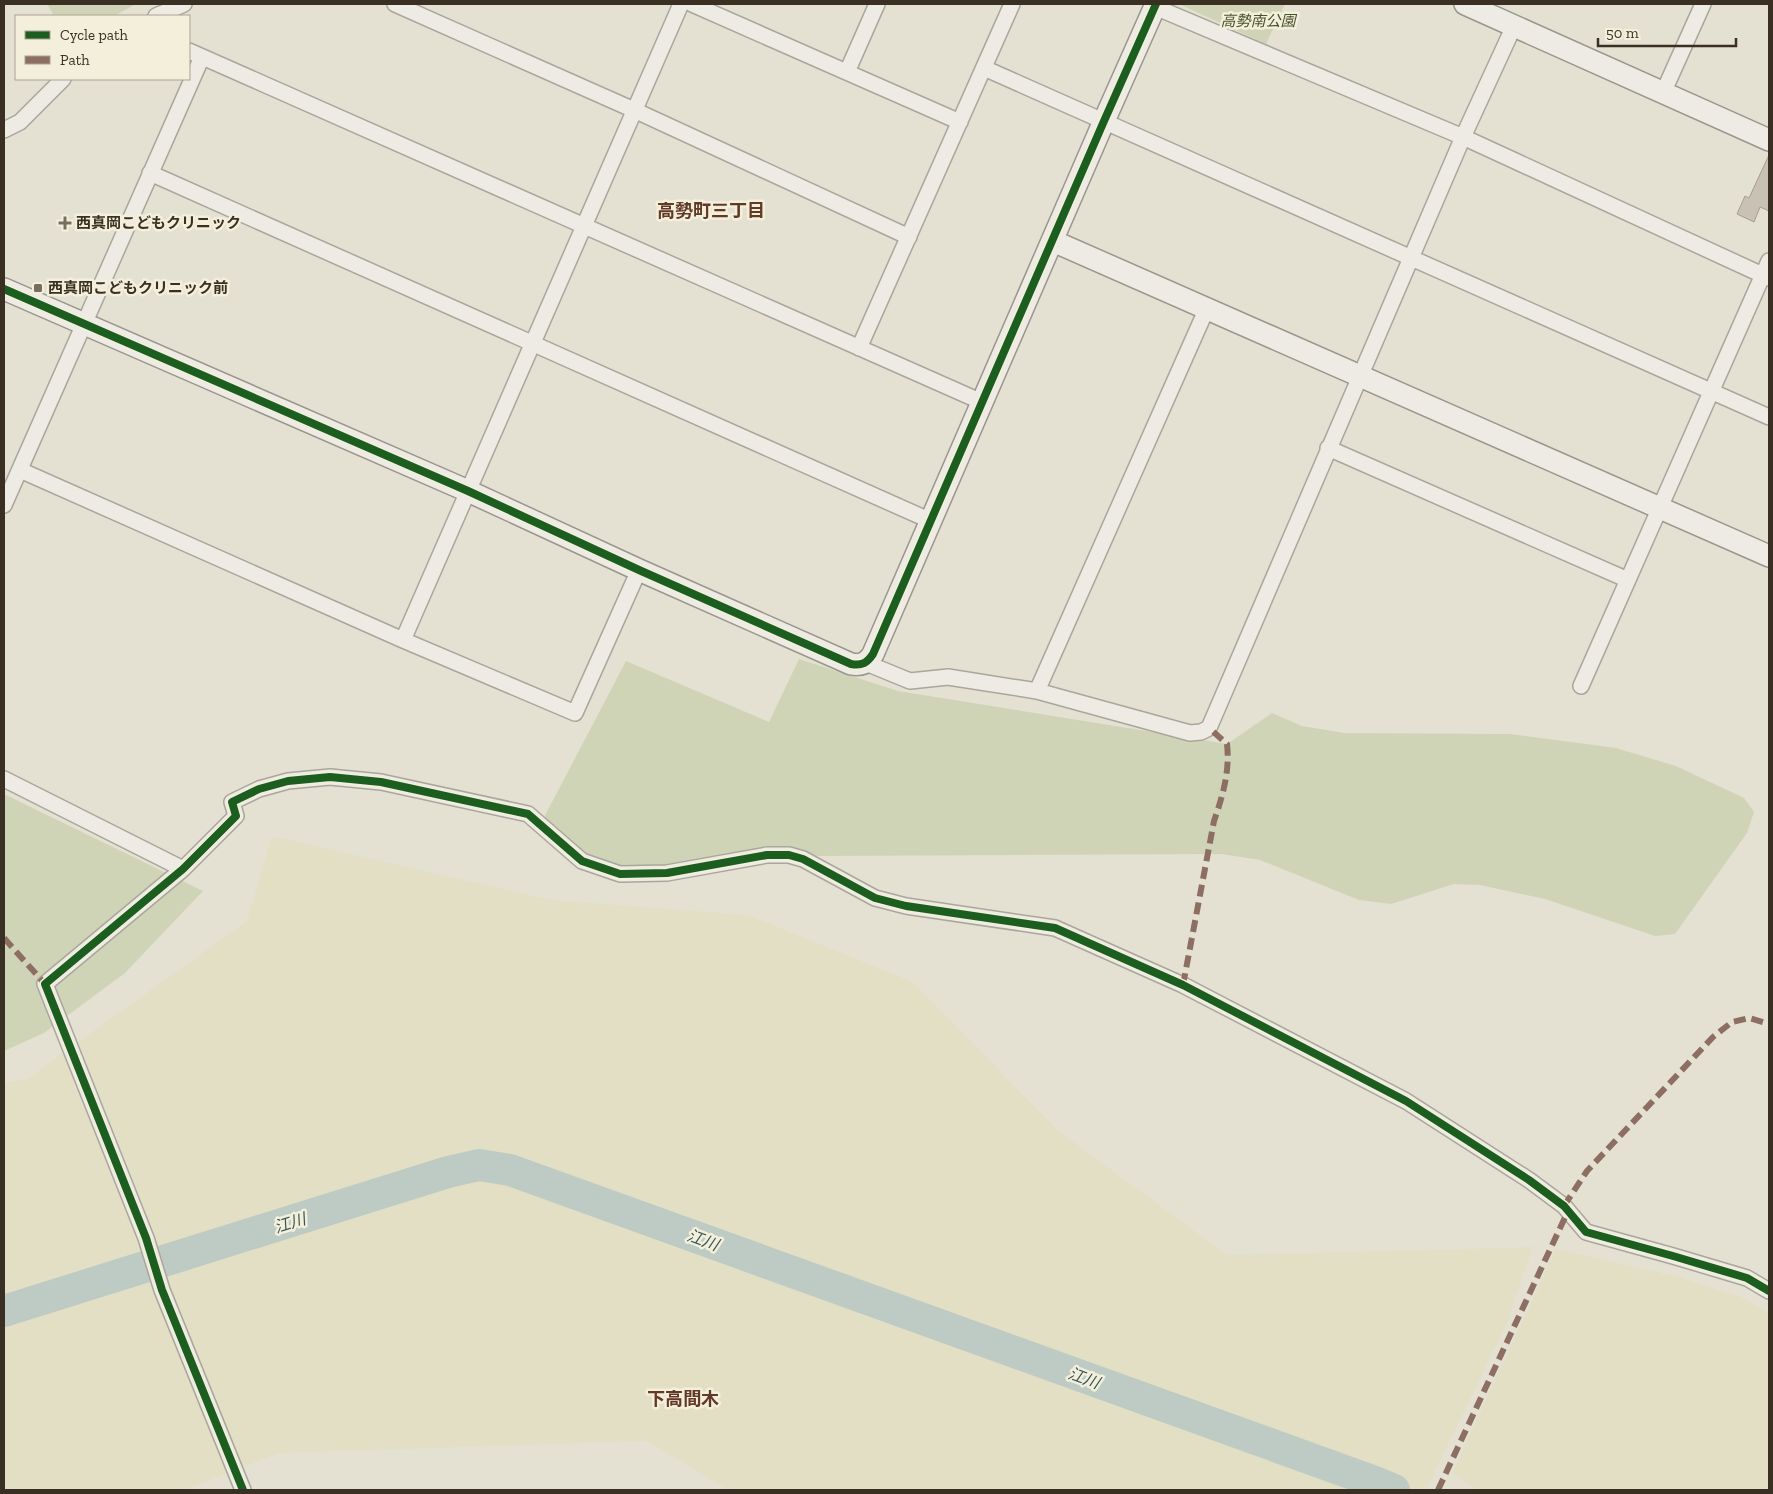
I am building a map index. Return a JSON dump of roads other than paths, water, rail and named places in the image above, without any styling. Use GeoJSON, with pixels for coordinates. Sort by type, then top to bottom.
{"type":"FeatureCollection","features":[{"type":"Feature","properties":{"kind":"street"},"geometry":{"type":"LineString","coordinates":[[158,15],[184,4]]}},
{"type":"Feature","properties":{"kind":"street"},"geometry":{"type":"LineString","coordinates":[[396,4],[634,110],[909,238]]}},
{"type":"Feature","properties":{"kind":"street"},"geometry":{"type":"LineString","coordinates":[[402,640],[680,4]]}},
{"type":"Feature","properties":{"kind":"street"},"geometry":{"type":"LineString","coordinates":[[692,4],[960,122]]}},
{"type":"Feature","properties":{"kind":"street"},"geometry":{"type":"LineString","coordinates":[[848,72],[877,4]]}},
{"type":"Feature","properties":{"kind":"street"},"geometry":{"type":"LineString","coordinates":[[860,348],[1012,4]]}},
{"type":"Feature","properties":{"kind":"street"},"geometry":{"type":"LineString","coordinates":[[1465,4],[1769,140]]}},
{"type":"Feature","properties":{"kind":"street"},"geometry":{"type":"LineString","coordinates":[[1663,93],[1703,4]]}},
{"type":"Feature","properties":{"kind":"street"},"geometry":{"type":"LineString","coordinates":[[4,289],[468,491],[639,570],[851,664],[859,665],[866,663],[873,654],[1104,121],[1156,6],[1462,137],[1766,277]]}},
{"type":"Feature","properties":{"kind":"street"},"geometry":{"type":"LineString","coordinates":[[866,663],[910,681],[948,677],[1037,691],[1190,733],[1201,732],[1209,728],[1462,137],[1514,26]]}},
{"type":"Feature","properties":{"kind":"street"},"geometry":{"type":"LineString","coordinates":[[190,67],[195,54],[982,402]]}},
{"type":"Feature","properties":{"kind":"street"},"geometry":{"type":"LineString","coordinates":[[984,68],[1769,417]]}},
{"type":"Feature","properties":{"kind":"street"},"geometry":{"type":"LineString","coordinates":[[4,130],[20,122],[62,80]]}},
{"type":"Feature","properties":{"kind":"street"},"geometry":{"type":"LineString","coordinates":[[4,505],[150,173],[185,80]]}},
{"type":"Feature","properties":{"kind":"street"},"geometry":{"type":"LineString","coordinates":[[150,173],[533,342],[931,521]]}},
{"type":"Feature","properties":{"kind":"street"},"geometry":{"type":"LineString","coordinates":[[1053,241],[1769,556]]}},
{"type":"Feature","properties":{"kind":"street"},"geometry":{"type":"LineString","coordinates":[[1581,686],[1712,392],[1766,277],[1769,261]]}},
{"type":"Feature","properties":{"kind":"street"},"geometry":{"type":"LineString","coordinates":[[1037,691],[1207,308]]}},
{"type":"Feature","properties":{"kind":"street"},"geometry":{"type":"LineString","coordinates":[[1328,448],[1628,580]]}},
{"type":"Feature","properties":{"kind":"street"},"geometry":{"type":"LineString","coordinates":[[20,470],[402,640],[575,713],[639,570]]}},
{"type":"Feature","properties":{"kind":"street"},"geometry":{"type":"LineString","coordinates":[[243,1490],[162,1290],[149,1247],[45,984],[183,869],[236,816],[232,802],[259,789],[288,781],[330,776],[381,782],[528,814],[582,861],[620,874],[666,873],[767,855],[789,856],[802,859],[875,898],[906,906],[1056,928],[1165,977],[1406,1102],[1529,1180],[1564,1206],[1586,1232],[1747,1278],[1769,1291]]}},
{"type":"Feature","properties":{"kind":"street"},"geometry":{"type":"LineString","coordinates":[[4,779],[183,869]]}},
{"type":"Feature","properties":{"kind":"waterway","name":"江川"},"geometry":{"type":"LineString","coordinates":[[4,1311],[448,1172],[479,1165],[510,1170],[1394,1490]]}},
{"type":"Feature","properties":{"kind":"place","name":"西真岡こどもクリニック"},"geometry":{"type":"Point","coordinates":[65,223]}},
{"type":"Feature","properties":{"kind":"place","name":"西真岡こどもクリニック前"},"geometry":{"type":"Point","coordinates":[38,288]}},
{"type":"Feature","properties":{"kind":"district","name":"高勢町三丁目"},"geometry":{"type":"Point","coordinates":[711,211]}},
{"type":"Feature","properties":{"kind":"district","name":"下高間木"},"geometry":{"type":"Point","coordinates":[683,1399]}},
{"type":"Feature","properties":{"kind":"park label","name":"高勢南公園"},"geometry":{"type":"Point","coordinates":[1258,21]}}]}
